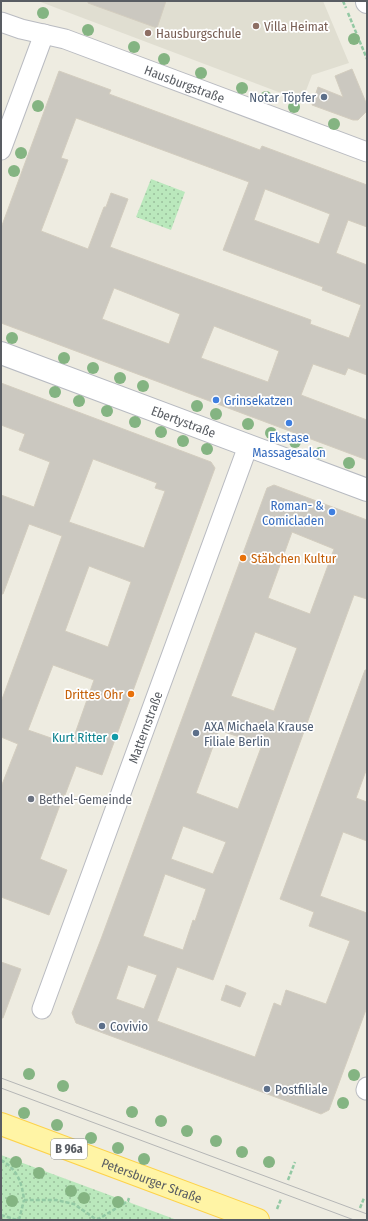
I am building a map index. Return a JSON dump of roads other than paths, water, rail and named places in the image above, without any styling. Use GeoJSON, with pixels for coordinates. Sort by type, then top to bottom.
{"type":"FeatureCollection","features":[{"type":"Feature","properties":{"kind":"main road","name":"Petersburger Straße"},"geometry":{"type":"LineString","coordinates":[[1,1124],[258,1220]]}},
{"type":"Feature","properties":{"kind":"street","name":"Hausburgstraße"},"geometry":{"type":"LineString","coordinates":[[1,22],[21,29],[72,42],[367,152]]}},
{"type":"Feature","properties":{"kind":"street"},"geometry":{"type":"LineString","coordinates":[[1,150],[44,34]]}},
{"type":"Feature","properties":{"kind":"street","name":"Ebertystraße"},"geometry":{"type":"LineString","coordinates":[[1,353],[367,490]]}},
{"type":"Feature","properties":{"kind":"street","name":"Matternstraße"},"geometry":{"type":"LineString","coordinates":[[42,1009],[248,446]]}},
{"type":"Feature","properties":{"kind":"tram line"},"geometry":{"type":"LineString","coordinates":[[1,1078],[367,1214]]}},
{"type":"Feature","properties":{"kind":"tram line"},"geometry":{"type":"LineString","coordinates":[[1,1088],[354,1220]]}},
{"type":"Feature","properties":{"kind":"place","name":"Villa Heimat"},"geometry":{"type":"Point","coordinates":[256,26]}},
{"type":"Feature","properties":{"kind":"place","name":"Hausburgschule"},"geometry":{"type":"Point","coordinates":[148,33]}},
{"type":"Feature","properties":{"kind":"place","name":"Notar Töpfer"},"geometry":{"type":"Point","coordinates":[324,97]}},
{"type":"Feature","properties":{"kind":"place","name":"Grinsekatzen"},"geometry":{"type":"Point","coordinates":[216,400]}},
{"type":"Feature","properties":{"kind":"place","name":"Ekstase Massagesalon"},"geometry":{"type":"Point","coordinates":[289,423]}},
{"type":"Feature","properties":{"kind":"place","name":"Roman- & Comicladen"},"geometry":{"type":"Point","coordinates":[332,512]}},
{"type":"Feature","properties":{"kind":"place","name":"Stäbchen Kultur"},"geometry":{"type":"Point","coordinates":[243,558]}},
{"type":"Feature","properties":{"kind":"place","name":"Drittes Ohr"},"geometry":{"type":"Point","coordinates":[131,694]}},
{"type":"Feature","properties":{"kind":"place","name":"AXA Michaela Krause Filiale Berlin"},"geometry":{"type":"Point","coordinates":[196,733]}},
{"type":"Feature","properties":{"kind":"place","name":"Kurt Ritter"},"geometry":{"type":"Point","coordinates":[115,737]}},
{"type":"Feature","properties":{"kind":"place","name":"Bethel-Gemeinde"},"geometry":{"type":"Point","coordinates":[31,799]}},
{"type":"Feature","properties":{"kind":"place","name":"Covivio"},"geometry":{"type":"Point","coordinates":[102,1026]}},
{"type":"Feature","properties":{"kind":"place","name":"Postfiliale"},"geometry":{"type":"Point","coordinates":[267,1089]}}]}
